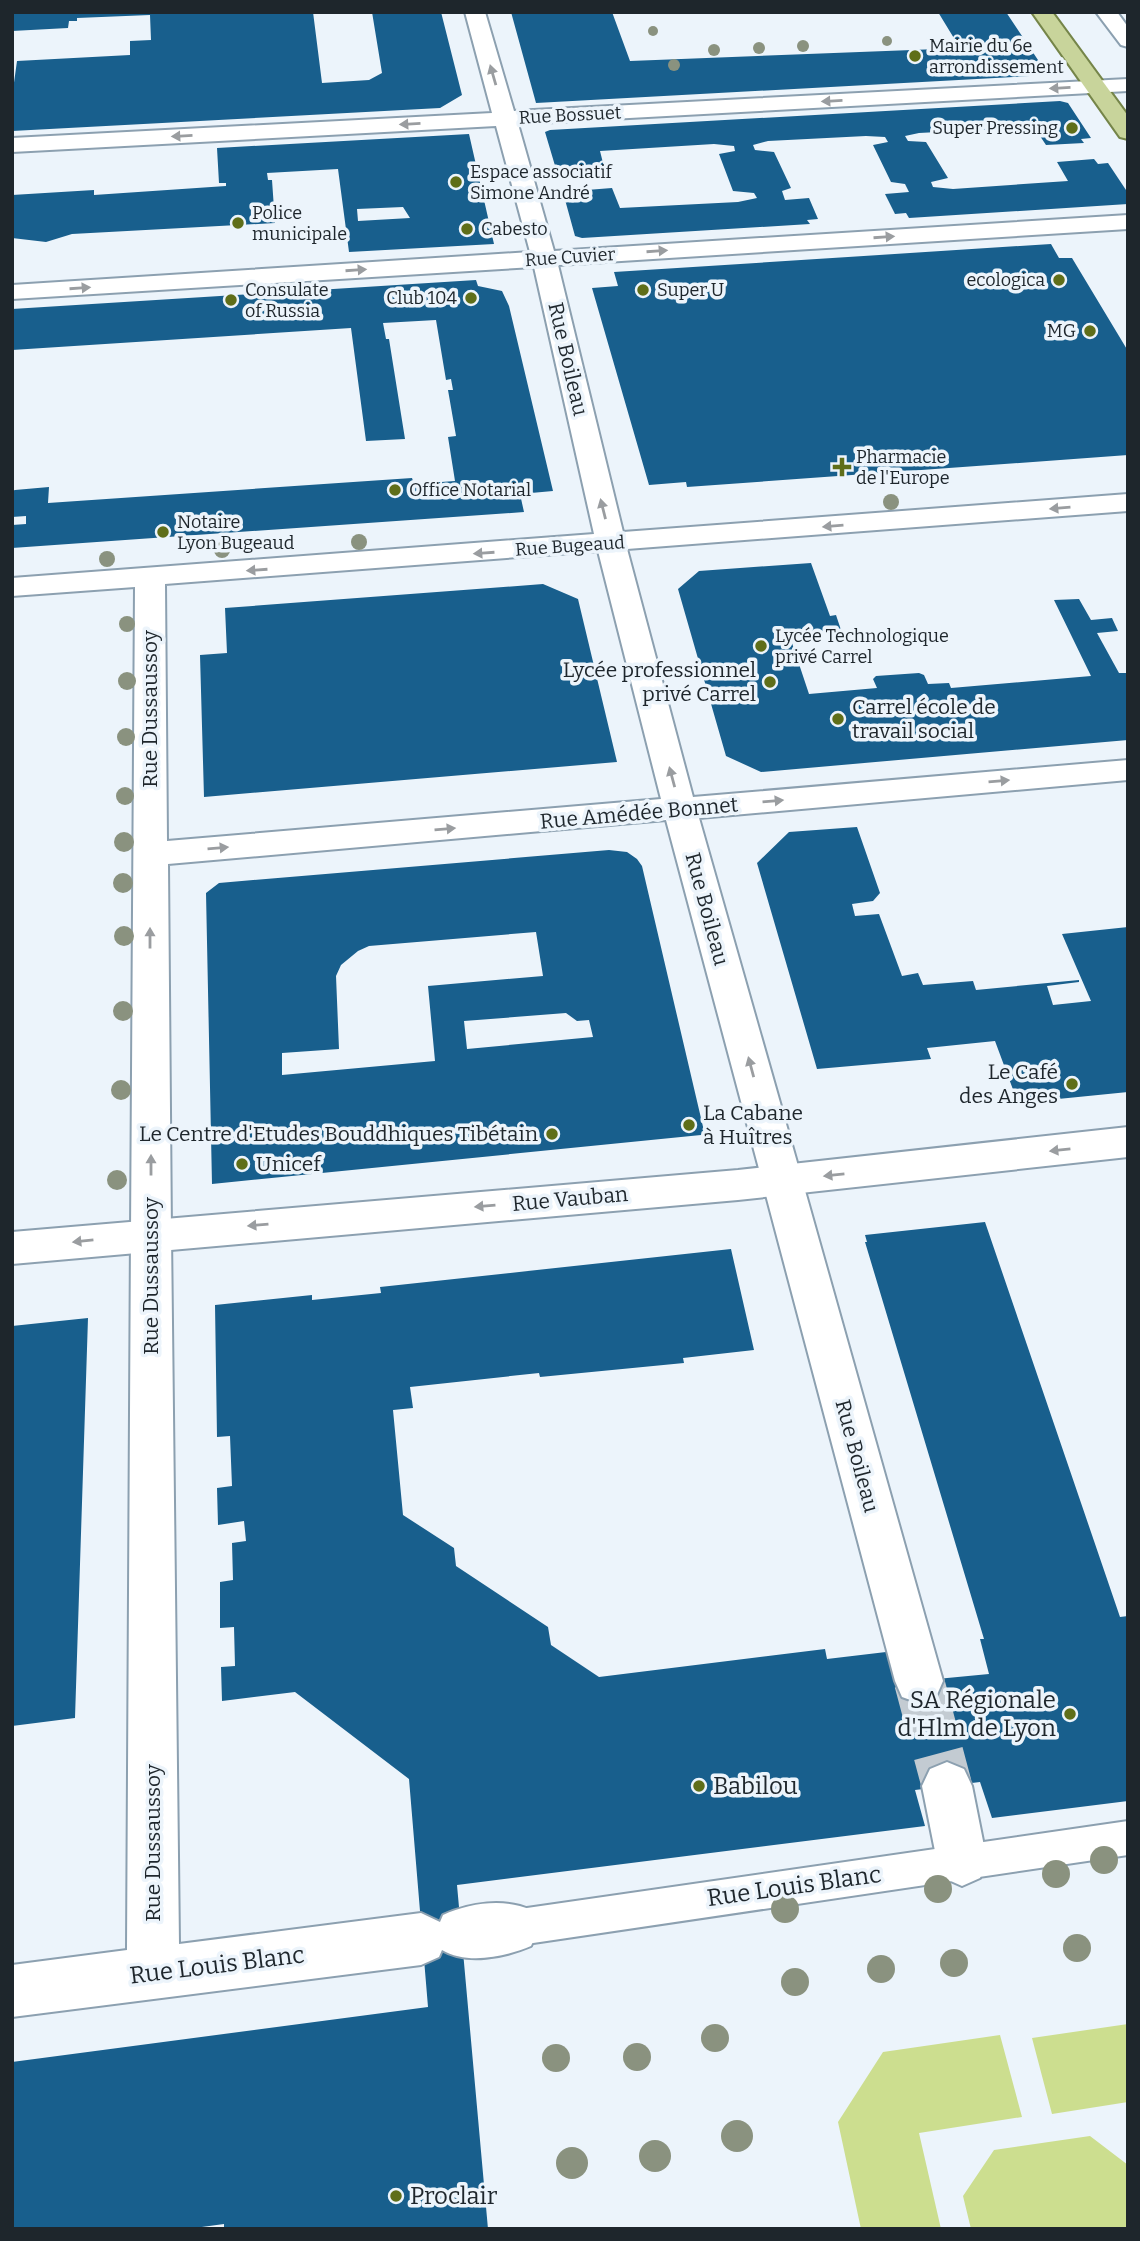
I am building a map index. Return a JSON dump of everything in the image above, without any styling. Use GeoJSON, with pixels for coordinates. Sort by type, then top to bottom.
{"type":"FeatureCollection","features":[{"type":"Feature","properties":{"kind":"main road"},"geometry":{"type":"LineString","coordinates":[[1042,12],[1128,132]]}},
{"type":"Feature","properties":{"kind":"street","name":"Rue Boileau"},"geometry":{"type":"LineString","coordinates":[[475,12],[544,258],[611,543],[680,809],[919,1681]]}},
{"type":"Feature","properties":{"kind":"street"},"geometry":{"type":"LineString","coordinates":[[1106,12],[1128,41]]}},
{"type":"Feature","properties":{"kind":"street","name":"Rue Bossuet"},"geometry":{"type":"LineString","coordinates":[[12,145],[1128,85]]}},
{"type":"Feature","properties":{"kind":"street"},"geometry":{"type":"LineString","coordinates":[[1119,223],[1128,249]]}},
{"type":"Feature","properties":{"kind":"street","name":"Rue Cuvier"},"geometry":{"type":"LineString","coordinates":[[12,292],[1119,223]]}},
{"type":"Feature","properties":{"kind":"street","name":"Rue Bugeaud"},"geometry":{"type":"LineString","coordinates":[[12,587],[1128,502]]}},
{"type":"Feature","properties":{"kind":"street","name":"Rue Dussaussoy"},"geometry":{"type":"LineString","coordinates":[[149,578],[153,1973]]}},
{"type":"Feature","properties":{"kind":"street","name":"Rue Amédée Bonnet"},"geometry":{"type":"LineString","coordinates":[[150,853],[1128,770]]}},
{"type":"Feature","properties":{"kind":"street","name":"Rue Vauban"},"geometry":{"type":"LineString","coordinates":[[12,1248],[782,1180],[1128,1142]]}},
{"type":"Feature","properties":{"kind":"street"},"geometry":{"type":"LineString","coordinates":[[947,1786],[962,1861]]}},
{"type":"Feature","properties":{"kind":"street","name":"Rue Louis Blanc"},"geometry":{"type":"LineString","coordinates":[[12,1990],[513,1928]]}},
{"type":"Feature","properties":{"kind":"lane","name":"Rue Louis Blanc"},"geometry":{"type":"LineString","coordinates":[[513,1928],[1128,1838]]}},
{"type":"Feature","properties":{"kind":"green space"},"geometry":{"type":"Polygon","coordinates":[[[1128,2024],[1128,2102],[1052,2114],[1032,2038],[1128,2024]]]}},
{"type":"Feature","properties":{"kind":"green space"},"geometry":{"type":"Polygon","coordinates":[[[1000,2035],[1022,2117],[919,2133],[941,2229],[861,2229],[838,2122],[883,2052],[1000,2035]]]}},
{"type":"Feature","properties":{"kind":"green space"},"geometry":{"type":"Polygon","coordinates":[[[1090,2136],[1128,2165],[1128,2229],[971,2229],[963,2196],[994,2150],[1090,2136]]]}},
{"type":"Feature","properties":{"kind":"building"},"geometry":{"type":"Polygon","coordinates":[[[12,12],[313,12],[322,83],[369,80],[382,73],[372,12],[441,12],[462,95],[440,108],[12,131],[12,97],[17,61],[130,55],[130,41],[151,40],[150,15],[77,18],[77,21],[69,21],[68,28],[12,31],[12,12]]]}},
{"type":"Feature","properties":{"kind":"building","name":"Mairie du 6e arrondissement"},"geometry":{"type":"Polygon","coordinates":[[[511,12],[612,12],[630,61],[938,49],[941,54],[963,53],[938,12],[1006,12],[1048,75],[536,103],[511,12]]]}},
{"type":"Feature","properties":{"kind":"building"},"geometry":{"type":"Polygon","coordinates":[[[1060,101],[1068,103],[1091,138],[1081,139],[1084,143],[1046,145],[1034,127],[905,136],[908,141],[926,142],[948,178],[931,182],[933,187],[953,189],[1068,181],[1057,162],[1094,159],[1098,164],[1108,163],[1128,193],[1128,204],[909,218],[906,213],[895,214],[885,194],[909,192],[905,184],[891,182],[873,145],[888,142],[885,137],[768,141],[753,145],[755,150],[774,152],[791,188],[782,191],[785,200],[809,198],[818,219],[807,220],[810,224],[582,238],[575,236],[564,196],[576,195],[574,191],[612,188],[620,208],[738,202],[757,198],[754,193],[733,191],[719,154],[735,151],[734,146],[714,144],[600,151],[605,171],[568,173],[566,168],[556,169],[545,132],[550,130],[1060,101]]]}},
{"type":"Feature","properties":{"kind":"building"},"geometry":{"type":"Polygon","coordinates":[[[469,134],[494,244],[349,252],[338,169],[267,173],[268,180],[272,180],[275,223],[72,234],[46,242],[12,238],[12,195],[94,190],[94,195],[226,186],[226,183],[219,183],[217,148],[469,134]],[[403,207],[357,209],[358,221],[410,218],[403,207]]]}},
{"type":"Feature","properties":{"kind":"building"},"geometry":{"type":"Polygon","coordinates":[[[1051,244],[1059,258],[1072,258],[1128,351],[1128,455],[687,487],[686,482],[649,485],[592,288],[618,286],[614,272],[1051,244]]]}},
{"type":"Feature","properties":{"kind":"building"},"geometry":{"type":"Polygon","coordinates":[[[476,280],[478,286],[502,291],[509,306],[553,491],[520,494],[524,512],[12,548],[12,525],[26,524],[26,516],[12,517],[12,491],[15,490],[49,487],[48,503],[412,478],[414,484],[455,481],[448,437],[456,436],[448,390],[453,390],[451,379],[446,380],[436,320],[383,323],[386,339],[389,339],[405,439],[366,441],[351,328],[12,350],[12,309],[476,280]]]}},
{"type":"Feature","properties":{"kind":"building"},"geometry":{"type":"Polygon","coordinates":[[[811,563],[830,616],[836,615],[842,633],[790,637],[809,694],[877,688],[873,679],[876,676],[919,673],[924,675],[928,684],[949,683],[951,688],[1091,676],[1054,600],[1079,599],[1091,620],[1112,618],[1118,631],[1097,633],[1119,673],[1128,673],[1128,740],[761,772],[726,756],[678,589],[699,571],[811,563]]]}},
{"type":"Feature","properties":{"kind":"building"},"geometry":{"type":"Polygon","coordinates":[[[543,584],[578,599],[617,762],[204,797],[200,655],[227,653],[225,608],[543,584]]]}},
{"type":"Feature","properties":{"kind":"building"},"geometry":{"type":"Polygon","coordinates":[[[857,827],[880,893],[873,901],[852,904],[855,916],[879,914],[902,976],[918,973],[923,985],[973,981],[976,990],[1079,980],[1047,986],[1053,1005],[1091,1001],[1062,934],[1128,927],[1128,1092],[1018,1103],[995,1041],[927,1048],[931,1059],[817,1069],[757,863],[789,832],[857,827]]]}},
{"type":"Feature","properties":{"kind":"building"},"geometry":{"type":"Polygon","coordinates":[[[609,850],[627,852],[642,866],[704,1131],[701,1135],[212,1184],[206,893],[219,883],[609,850]],[[536,932],[369,946],[358,951],[341,965],[336,976],[339,1049],[282,1053],[282,1075],[435,1061],[428,986],[543,976],[536,932]],[[566,1013],[464,1021],[467,1049],[593,1037],[589,1020],[577,1021],[566,1013]]]}},
{"type":"Feature","properties":{"kind":"building"},"geometry":{"type":"Polygon","coordinates":[[[985,1222],[1120,1617],[1128,1616],[1128,1801],[992,1818],[980,1782],[915,1790],[925,1826],[457,1885],[488,2229],[224,2229],[224,2224],[187,2229],[12,2229],[12,2062],[428,2007],[409,1779],[295,1692],[222,1701],[221,1667],[235,1666],[234,1627],[220,1628],[220,1582],[233,1580],[232,1543],[246,1541],[244,1521],[218,1525],[217,1488],[232,1486],[230,1436],[217,1437],[215,1305],[312,1295],[312,1300],[381,1293],[380,1287],[731,1249],[754,1350],[683,1358],[684,1363],[540,1377],[539,1373],[410,1387],[413,1408],[393,1410],[403,1515],[454,1548],[456,1566],[548,1627],[551,1645],[599,1677],[825,1649],[827,1659],[886,1652],[895,1683],[989,1674],[980,1639],[984,1639],[865,1242],[865,1235],[985,1222]]]}},
{"type":"Feature","properties":{"kind":"building"},"geometry":{"type":"Polygon","coordinates":[[[88,1318],[75,1718],[12,1726],[12,1326],[88,1318]]]}},
{"type":"Feature","properties":{"kind":"tunnel"},"geometry":{"type":"LineString","coordinates":[[919,1681],[947,1786]]}},
{"type":"Feature","properties":{"kind":"place","name":"Mairie du 6e arrondissement"},"geometry":{"type":"Point","coordinates":[915,56]}},
{"type":"Feature","properties":{"kind":"place","name":"Super Pressing"},"geometry":{"type":"Point","coordinates":[1072,128]}},
{"type":"Feature","properties":{"kind":"place","name":"Espace associatif Simone André"},"geometry":{"type":"Point","coordinates":[456,182]}},
{"type":"Feature","properties":{"kind":"place","name":"Police municipale"},"geometry":{"type":"Point","coordinates":[238,223]}},
{"type":"Feature","properties":{"kind":"place","name":"Cabesto"},"geometry":{"type":"Point","coordinates":[467,229]}},
{"type":"Feature","properties":{"kind":"place","name":"ecologica"},"geometry":{"type":"Point","coordinates":[1059,280]}},
{"type":"Feature","properties":{"kind":"place","name":"Super U"},"geometry":{"type":"Point","coordinates":[643,290]}},
{"type":"Feature","properties":{"kind":"place","name":"Club 104"},"geometry":{"type":"Point","coordinates":[471,298]}},
{"type":"Feature","properties":{"kind":"place","name":"Consulate of Russia"},"geometry":{"type":"Point","coordinates":[231,300]}},
{"type":"Feature","properties":{"kind":"place","name":"MG"},"geometry":{"type":"Point","coordinates":[1090,331]}},
{"type":"Feature","properties":{"kind":"place","name":"Pharmacie de l'Europe"},"geometry":{"type":"Point","coordinates":[842,467]}},
{"type":"Feature","properties":{"kind":"place","name":"Office Notarial"},"geometry":{"type":"Point","coordinates":[395,490]}},
{"type":"Feature","properties":{"kind":"place","name":"Notaire Lyon Bugeaud"},"geometry":{"type":"Point","coordinates":[163,532]}},
{"type":"Feature","properties":{"kind":"place","name":"Lycée Technologique privé Carrel"},"geometry":{"type":"Point","coordinates":[761,646]}},
{"type":"Feature","properties":{"kind":"place","name":"Lycée professionnel privé Carrel"},"geometry":{"type":"Point","coordinates":[770,682]}},
{"type":"Feature","properties":{"kind":"place","name":"Carrel école de travail social"},"geometry":{"type":"Point","coordinates":[838,719]}},
{"type":"Feature","properties":{"kind":"place","name":"Le Café des Anges"},"geometry":{"type":"Point","coordinates":[1072,1084]}},
{"type":"Feature","properties":{"kind":"place","name":"La Cabane à Huîtres"},"geometry":{"type":"Point","coordinates":[689,1125]}},
{"type":"Feature","properties":{"kind":"place","name":"Le Centre d'Etudes Bouddhiques Tibétain"},"geometry":{"type":"Point","coordinates":[552,1134]}},
{"type":"Feature","properties":{"kind":"place","name":"Unicef"},"geometry":{"type":"Point","coordinates":[242,1164]}},
{"type":"Feature","properties":{"kind":"place","name":"SA Régionale d'Hlm de Lyon"},"geometry":{"type":"Point","coordinates":[1070,1714]}},
{"type":"Feature","properties":{"kind":"place","name":"Babilou"},"geometry":{"type":"Point","coordinates":[699,1786]}},
{"type":"Feature","properties":{"kind":"place","name":"Proclair"},"geometry":{"type":"Point","coordinates":[396,2196]}}]}
